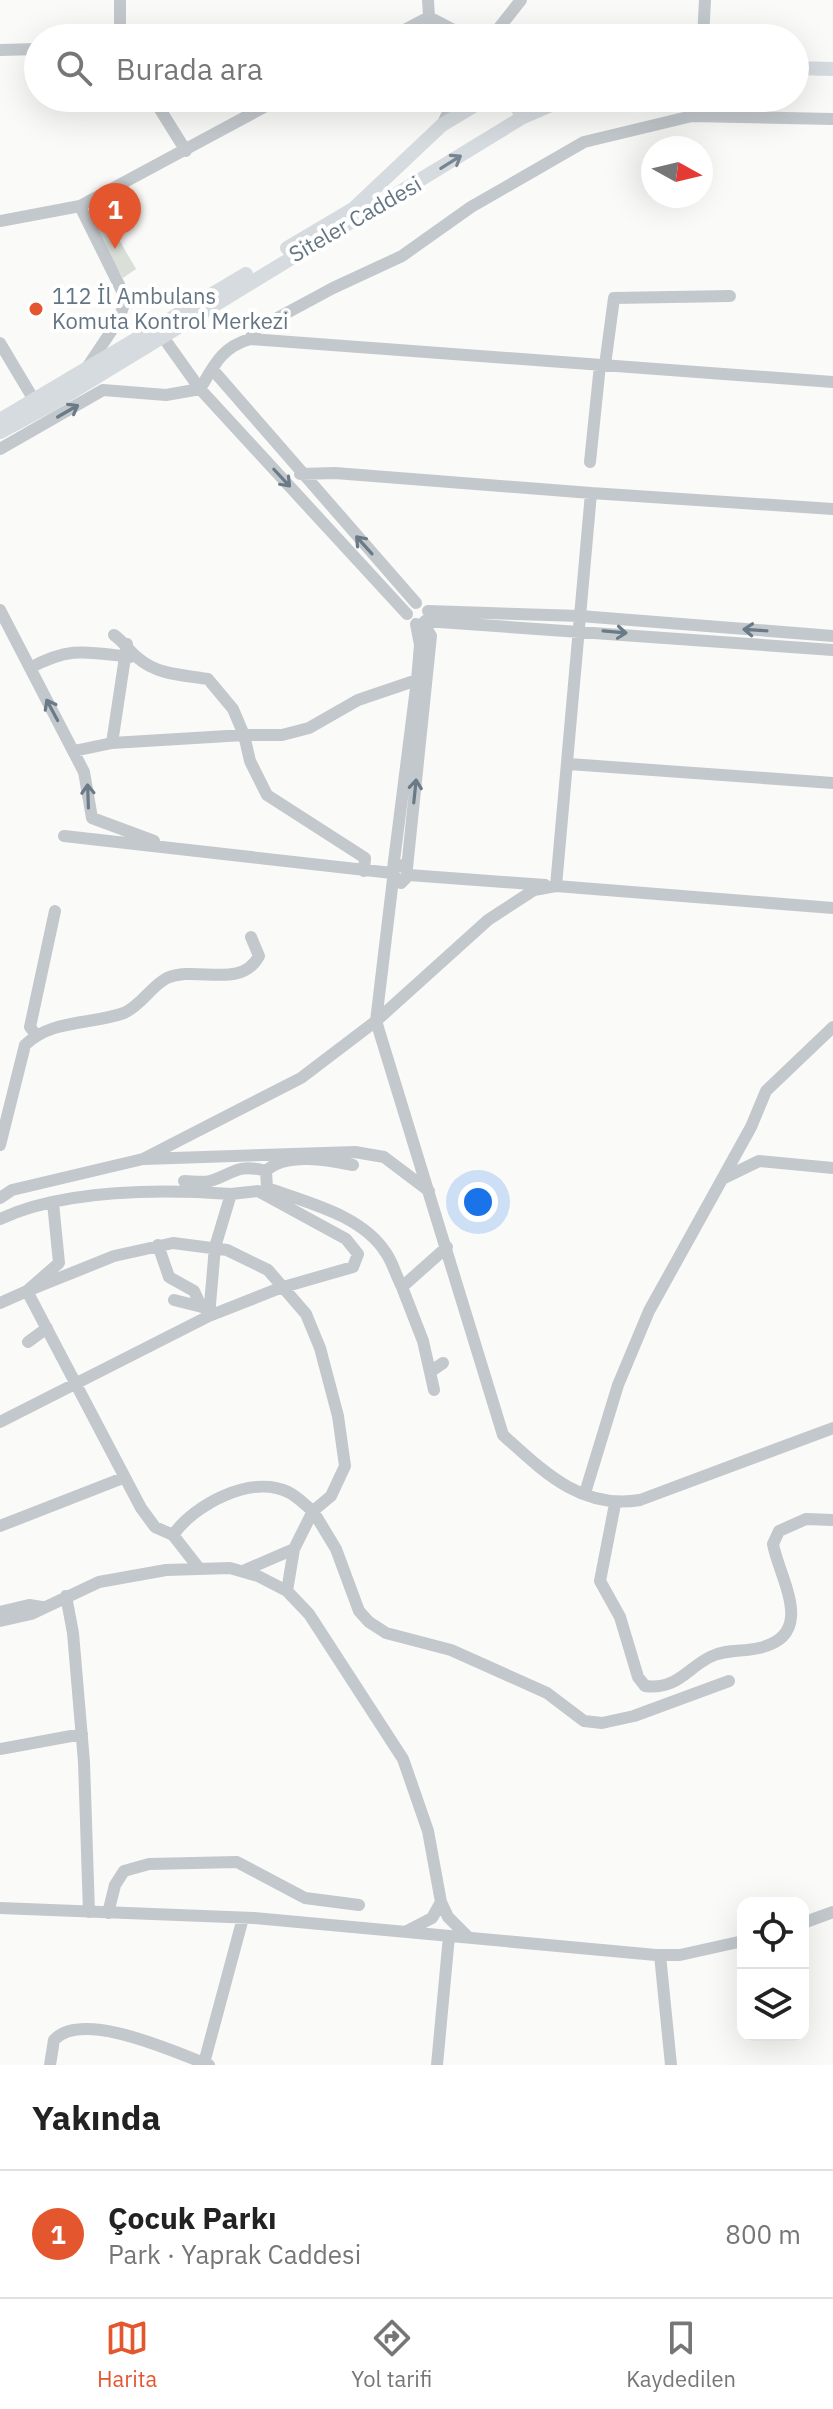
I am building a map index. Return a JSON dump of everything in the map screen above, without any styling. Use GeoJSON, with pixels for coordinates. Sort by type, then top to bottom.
{"type":"FeatureCollection","features":[{"type":"Feature","properties":{"kind":"main road"},"geometry":{"type":"LineString","coordinates":[[809,68],[833,69]]}},
{"type":"Feature","properties":{"kind":"main road"},"geometry":{"type":"LineString","coordinates":[[809,78],[833,78]]}},
{"type":"Feature","properties":{"kind":"main road","name":"Siteler Caddesi"},"geometry":{"type":"LineString","coordinates":[[0,420],[353,209],[442,125],[464,112]]}},
{"type":"Feature","properties":{"kind":"main road"},"geometry":{"type":"LineString","coordinates":[[520,112],[523,117]]}},
{"type":"Feature","properties":{"kind":"main road","name":"Siteler Caddesi"},"geometry":{"type":"LineString","coordinates":[[0,432],[163,337],[530,112]]}},
{"type":"Feature","properties":{"kind":"street"},"geometry":{"type":"LineString","coordinates":[[120,0],[120,24]]}},
{"type":"Feature","properties":{"kind":"street"},"geometry":{"type":"LineString","coordinates":[[428,0],[429,17]]}},
{"type":"Feature","properties":{"kind":"street"},"geometry":{"type":"LineString","coordinates":[[502,24],[521,0]]}},
{"type":"Feature","properties":{"kind":"street"},"geometry":{"type":"LineString","coordinates":[[704,24],[705,0]]}},
{"type":"Feature","properties":{"kind":"street"},"geometry":{"type":"LineString","coordinates":[[419,24],[429,17]]}},
{"type":"Feature","properties":{"kind":"street"},"geometry":{"type":"LineString","coordinates":[[429,17],[442,24]]}},
{"type":"Feature","properties":{"kind":"street"},"geometry":{"type":"LineString","coordinates":[[0,50],[24,49]]}},
{"type":"Feature","properties":{"kind":"street"},"geometry":{"type":"LineString","coordinates":[[162,112],[186,151]]}},
{"type":"Feature","properties":{"kind":"street"},"geometry":{"type":"LineString","coordinates":[[0,221],[80,206],[256,112]]}},
{"type":"Feature","properties":{"kind":"street"},"geometry":{"type":"LineString","coordinates":[[442,125],[448,112]]}},
{"type":"Feature","properties":{"kind":"street"},"geometry":{"type":"LineString","coordinates":[[250,339],[255,330],[402,256],[471,207],[584,142],[692,116],[833,119]]}},
{"type":"Feature","properties":{"kind":"street"},"geometry":{"type":"LineString","coordinates":[[80,206],[126,299],[118,321],[84,371]]}},
{"type":"Feature","properties":{"kind":"street"},"geometry":{"type":"LineString","coordinates":[[590,462],[614,298],[730,296]]}},
{"type":"Feature","properties":{"kind":"street"},"geometry":{"type":"LineString","coordinates":[[64,836],[393,874],[404,882],[408,872],[431,636],[420,619],[200,389],[163,337]]}},
{"type":"Feature","properties":{"kind":"street"},"geometry":{"type":"LineString","coordinates":[[0,449],[103,390],[166,395],[200,389],[218,357],[231,344],[250,339],[833,382]]}},
{"type":"Feature","properties":{"kind":"street"},"geometry":{"type":"LineString","coordinates":[[0,343],[34,400]]}},
{"type":"Feature","properties":{"kind":"street"},"geometry":{"type":"LineString","coordinates":[[213,370],[300,474],[416,603],[420,619],[417,680],[376,1021],[503,1435],[551,1477],[615,1504],[640,1500],[833,1428]]}},
{"type":"Feature","properties":{"kind":"street"},"geometry":{"type":"LineString","coordinates":[[300,474],[335,473],[833,509]]}},
{"type":"Feature","properties":{"kind":"street"},"geometry":{"type":"LineString","coordinates":[[556,886],[591,493]]}},
{"type":"Feature","properties":{"kind":"street"},"geometry":{"type":"LineString","coordinates":[[0,610],[89,784],[92,818],[169,847]]}},
{"type":"Feature","properties":{"kind":"street"},"geometry":{"type":"LineString","coordinates":[[420,619],[580,623],[833,636]]}},
{"type":"Feature","properties":{"kind":"street"},"geometry":{"type":"LineString","coordinates":[[580,623],[833,650]]}},
{"type":"Feature","properties":{"kind":"street"},"geometry":{"type":"LineString","coordinates":[[114,635],[130,653],[163,673],[208,679],[233,709],[250,761],[267,795],[365,858],[364,871]]}},
{"type":"Feature","properties":{"kind":"street"},"geometry":{"type":"LineString","coordinates":[[30,668],[53,656],[83,649],[130,653]]}},
{"type":"Feature","properties":{"kind":"street"},"geometry":{"type":"LineString","coordinates":[[112,743],[130,653]]}},
{"type":"Feature","properties":{"kind":"street"},"geometry":{"type":"LineString","coordinates":[[74,751],[112,743],[282,735],[309,728],[358,700],[417,680]]}},
{"type":"Feature","properties":{"kind":"street"},"geometry":{"type":"LineString","coordinates":[[569,764],[833,783]]}},
{"type":"Feature","properties":{"kind":"street"},"geometry":{"type":"LineString","coordinates":[[408,872],[833,908]]}},
{"type":"Feature","properties":{"kind":"street"},"geometry":{"type":"LineString","coordinates":[[143,1159],[301,1078],[376,1021],[488,920],[534,890],[556,886]]}},
{"type":"Feature","properties":{"kind":"street"},"geometry":{"type":"LineString","coordinates":[[36,1035],[30,1027],[55,911]]}},
{"type":"Feature","properties":{"kind":"street"},"geometry":{"type":"LineString","coordinates":[[0,1145],[25,1045],[36,1035],[59,1026],[123,1013],[143,1003],[165,979],[182,974],[240,973],[254,966],[259,956],[251,937]]}},
{"type":"Feature","properties":{"kind":"street"},"geometry":{"type":"LineString","coordinates":[[585,1493],[595,1452],[633,1344],[751,1127],[766,1091],[833,1027]]}},
{"type":"Feature","properties":{"kind":"street"},"geometry":{"type":"LineString","coordinates":[[0,1198],[12,1190],[143,1159],[355,1152],[384,1157],[429,1191]]}},
{"type":"Feature","properties":{"kind":"street"},"geometry":{"type":"LineString","coordinates":[[353,1165],[316,1159],[273,1164],[266,1171],[267,1188],[350,1221],[370,1233],[387,1255],[402,1287],[423,1341],[434,1390]]}},
{"type":"Feature","properties":{"kind":"street"},"geometry":{"type":"LineString","coordinates":[[719,1181],[759,1161],[833,1168]]}},
{"type":"Feature","properties":{"kind":"street"},"geometry":{"type":"LineString","coordinates":[[184,1181],[210,1181],[228,1171],[242,1169],[266,1171]]}},
{"type":"Feature","properties":{"kind":"street"},"geometry":{"type":"LineString","coordinates":[[0,1219],[20,1210],[83,1195],[258,1191],[337,1233],[358,1254],[353,1267],[280,1288],[209,1316],[1,1417]]}},
{"type":"Feature","properties":{"kind":"street"},"geometry":{"type":"LineString","coordinates":[[209,1316],[215,1247],[231,1194]]}},
{"type":"Feature","properties":{"kind":"street"},"geometry":{"type":"LineString","coordinates":[[27,1291],[59,1263],[53,1203]]}},
{"type":"Feature","properties":{"kind":"street"},"geometry":{"type":"LineString","coordinates":[[0,1303],[114,1256],[173,1243],[215,1247],[268,1270],[280,1288],[306,1314],[320,1348],[345,1466],[331,1496],[313,1511],[294,1549],[287,1591]]}},
{"type":"Feature","properties":{"kind":"street"},"geometry":{"type":"LineString","coordinates":[[158,1245],[169,1277],[194,1291],[209,1316]]}},
{"type":"Feature","properties":{"kind":"street"},"geometry":{"type":"LineString","coordinates":[[402,1287],[447,1247]]}},
{"type":"Feature","properties":{"kind":"street"},"geometry":{"type":"LineString","coordinates":[[27,1291],[76,1381],[123,1478],[155,1527],[173,1535],[198,1567]]}},
{"type":"Feature","properties":{"kind":"street"},"geometry":{"type":"LineString","coordinates":[[174,1300],[200,1304]]}},
{"type":"Feature","properties":{"kind":"street"},"geometry":{"type":"LineString","coordinates":[[28,1342],[47,1328]]}},
{"type":"Feature","properties":{"kind":"street"},"geometry":{"type":"LineString","coordinates":[[430,1372],[443,1363]]}},
{"type":"Feature","properties":{"kind":"street"},"geometry":{"type":"LineString","coordinates":[[0,1526],[123,1478]]}},
{"type":"Feature","properties":{"kind":"street"},"geometry":{"type":"LineString","coordinates":[[173,1535],[185,1518],[212,1502],[249,1488],[287,1491],[313,1511],[336,1549],[359,1611],[369,1622],[386,1633],[451,1650],[547,1693],[584,1721],[602,1723],[634,1716],[729,1681]]}},
{"type":"Feature","properties":{"kind":"street"},"geometry":{"type":"LineString","coordinates":[[615,1504],[600,1581],[620,1617],[638,1677],[645,1686],[657,1688],[678,1682],[718,1653],[763,1648],[780,1638],[789,1627],[792,1612],[790,1591],[773,1544],[779,1531],[806,1519],[833,1520]]}},
{"type":"Feature","properties":{"kind":"street"},"geometry":{"type":"LineString","coordinates":[[243,1571],[294,1549]]}},
{"type":"Feature","properties":{"kind":"street"},"geometry":{"type":"LineString","coordinates":[[0,1621],[31,1614],[66,1596],[116,1577],[198,1567],[243,1571],[287,1591],[309,1614],[403,1759],[428,1831],[441,1902],[448,1917],[468,1937]]}},
{"type":"Feature","properties":{"kind":"street"},"geometry":{"type":"LineString","coordinates":[[66,1596],[82,1734],[89,1839],[89,1912]]}},
{"type":"Feature","properties":{"kind":"street"},"geometry":{"type":"LineString","coordinates":[[0,1612],[29,1605],[42,1607]]}},
{"type":"Feature","properties":{"kind":"street"},"geometry":{"type":"LineString","coordinates":[[0,1749],[82,1734]]}},
{"type":"Feature","properties":{"kind":"street"},"geometry":{"type":"LineString","coordinates":[[108,1913],[115,1885],[124,1871],[149,1864],[237,1862],[305,1898],[359,1905]]}},
{"type":"Feature","properties":{"kind":"street"},"geometry":{"type":"LineString","coordinates":[[405,1932],[432,1918],[441,1902]]}},
{"type":"Feature","properties":{"kind":"street"},"geometry":{"type":"LineString","coordinates":[[0,1908],[243,1918],[660,1955],[692,1953],[737,1942]]}},
{"type":"Feature","properties":{"kind":"street"},"geometry":{"type":"LineString","coordinates":[[809,1921],[833,1912]]}},
{"type":"Feature","properties":{"kind":"street"},"geometry":{"type":"LineString","coordinates":[[50,2065],[54,2040],[68,2029],[81,2028],[110,2032],[206,2064],[243,1918]]}},
{"type":"Feature","properties":{"kind":"street"},"geometry":{"type":"LineString","coordinates":[[437,2065],[449,1936]]}},
{"type":"Feature","properties":{"kind":"street"},"geometry":{"type":"LineString","coordinates":[[660,1955],[671,2065]]}},
{"type":"Feature","properties":{"kind":"shaded area"},"geometry":{"type":"Polygon","coordinates":[[[110,224],[136,269],[123,278],[94,229],[110,224]]]}},
{"type":"Feature","properties":{"kind":"place","name":"Çocuk Parkı"},"geometry":{"type":"Point","coordinates":[115,249]}},
{"type":"Feature","properties":{"kind":"place","name":"112 İl Ambulans Komuta Kontrol Merkezi"},"geometry":{"type":"Point","coordinates":[36,309]}}]}
